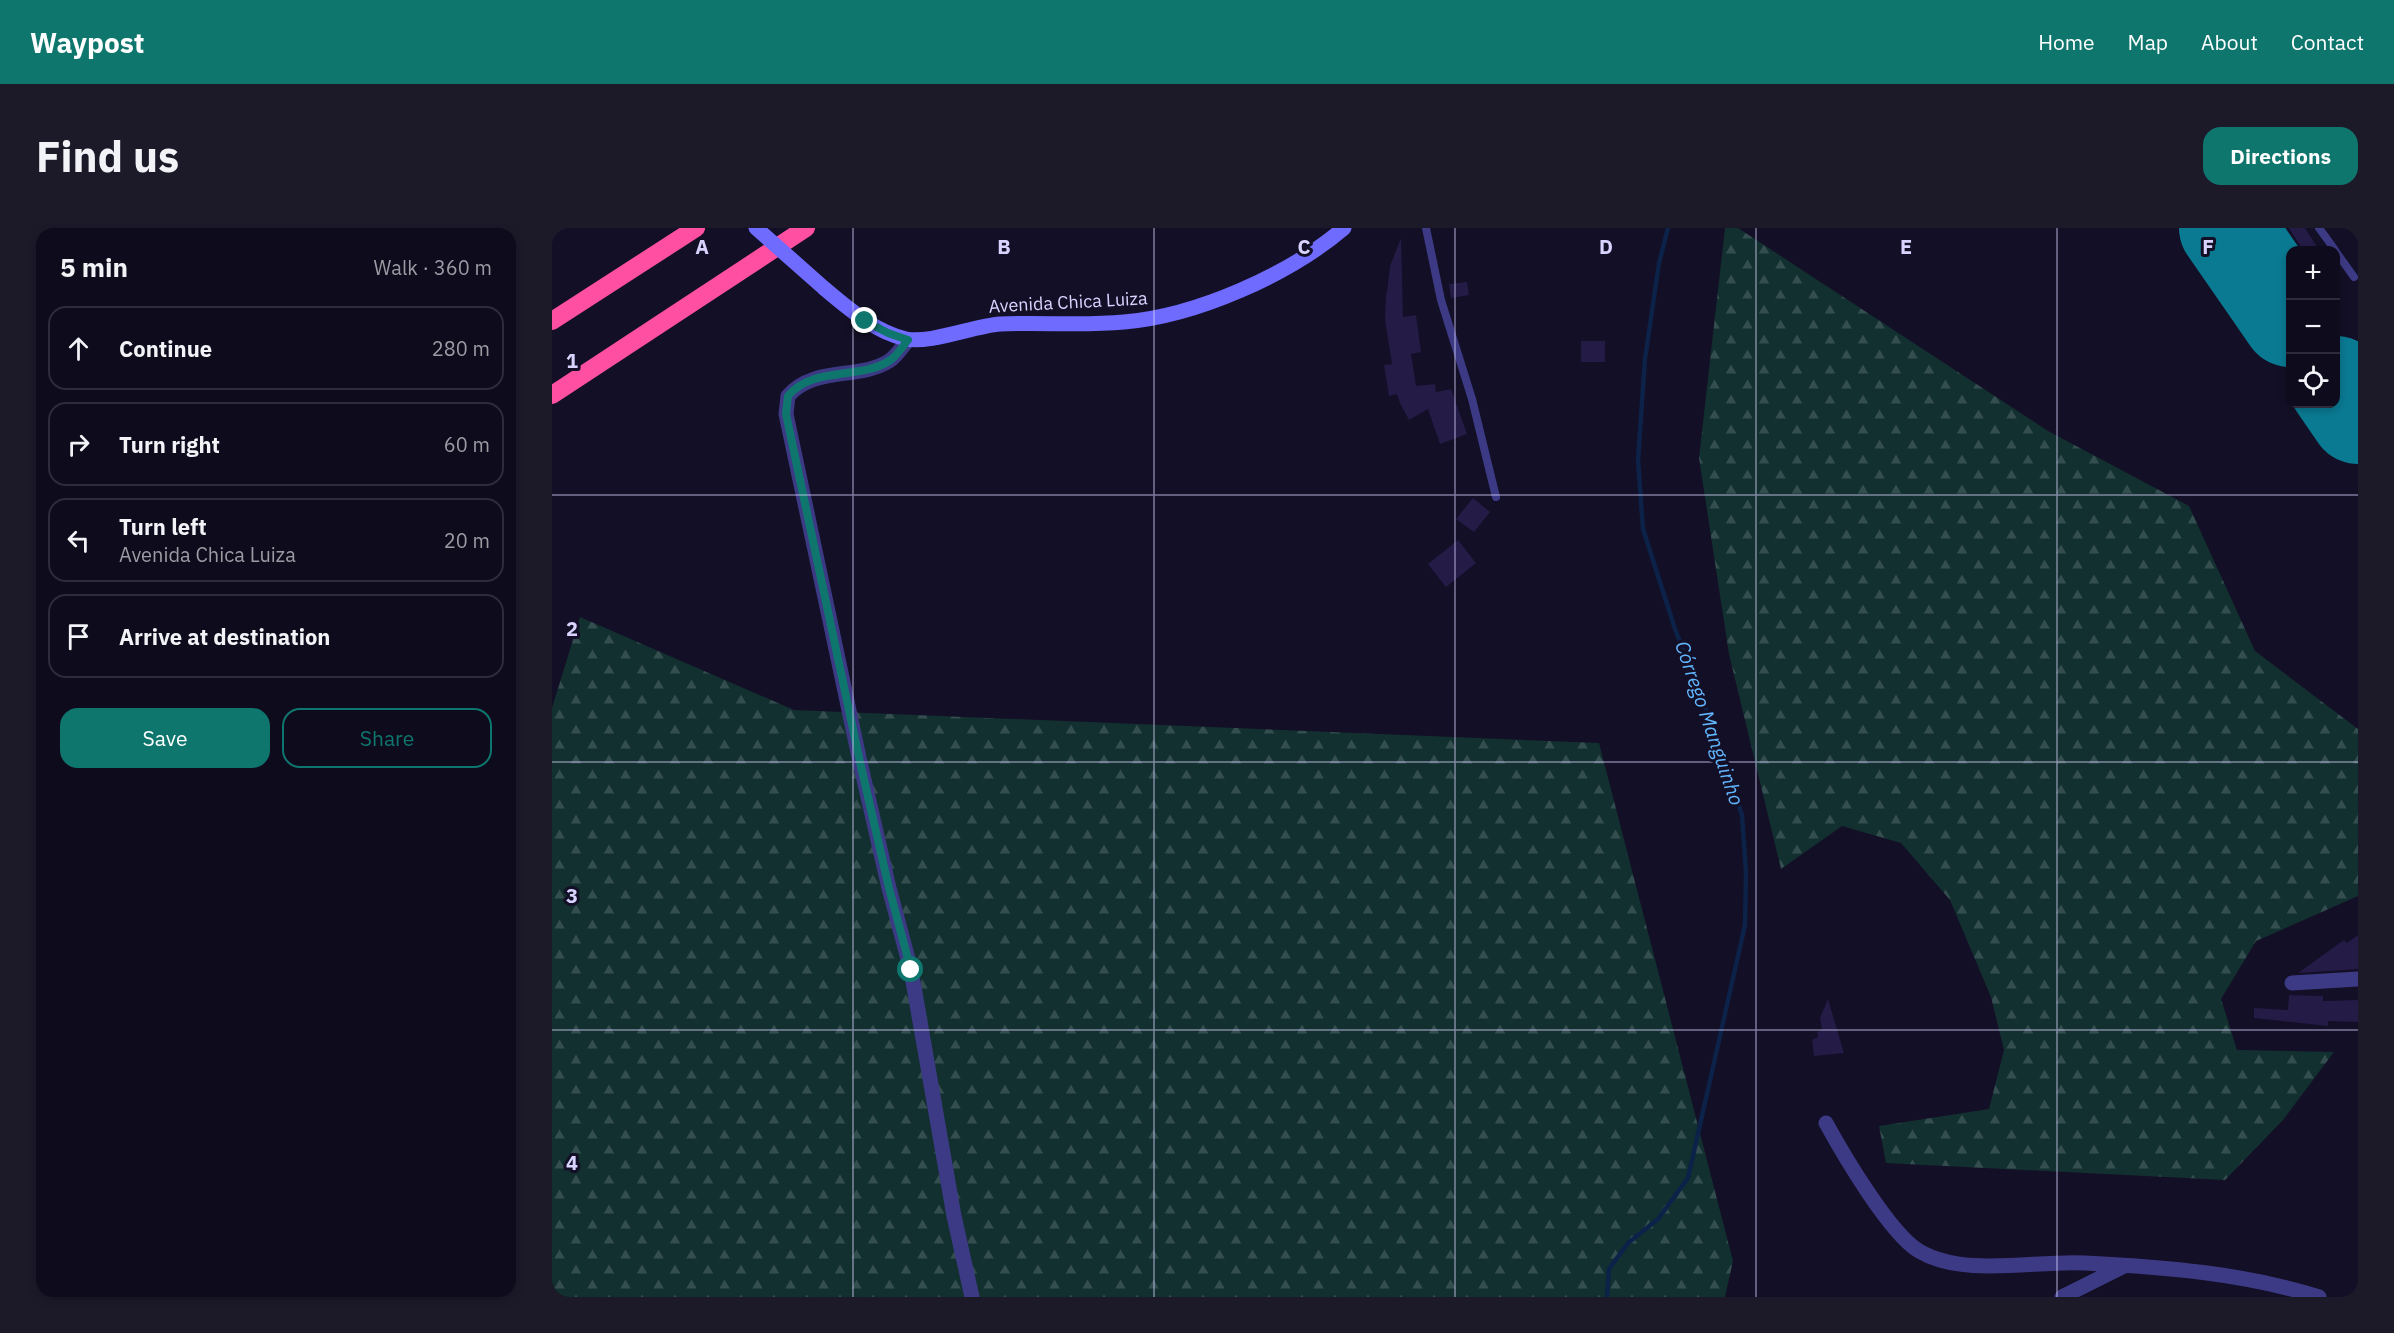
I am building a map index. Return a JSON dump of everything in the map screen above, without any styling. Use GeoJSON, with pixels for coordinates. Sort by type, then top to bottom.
{"type":"FeatureCollection","features":[{"type":"Feature","properties":{"kind":"highway"},"geometry":{"type":"LineString","coordinates":[[552,321],[696,228]]}},
{"type":"Feature","properties":{"kind":"highway"},"geometry":{"type":"LineString","coordinates":[[552,395],[806,228]]}},
{"type":"Feature","properties":{"kind":"main road"},"geometry":{"type":"LineString","coordinates":[[756,228],[865,321],[908,340]]}},
{"type":"Feature","properties":{"kind":"main road","name":"Avenida Chica Luiza"},"geometry":{"type":"LineString","coordinates":[[908,340],[1000,324],[1124,322],[1164,316],[1248,287],[1297,260],[1344,228]]}},
{"type":"Feature","properties":{"kind":"street"},"geometry":{"type":"LineString","coordinates":[[908,340],[896,356],[876,367],[830,375],[799,385],[788,396],[786,414],[862,773],[911,970],[954,1216],[972,1297]]}},
{"type":"Feature","properties":{"kind":"street"},"geometry":{"type":"LineString","coordinates":[[2292,983],[2358,979]]}},
{"type":"Feature","properties":{"kind":"street"},"geometry":{"type":"LineString","coordinates":[[1826,1123],[1843,1154],[1880,1206],[1905,1239],[1919,1251],[1945,1260],[1970,1264],[2012,1266],[2070,1262],[2199,1272],[2288,1287],[2319,1297]]}},
{"type":"Feature","properties":{"kind":"street"},"geometry":{"type":"LineString","coordinates":[[2062,1297],[2124,1266]]}},
{"type":"Feature","properties":{"kind":"lane"},"geometry":{"type":"LineString","coordinates":[[1426,228],[1441,300],[1472,399],[1496,497]]}},
{"type":"Feature","properties":{"kind":"lane"},"geometry":{"type":"LineString","coordinates":[[2319,228],[2332,246]]}},
{"type":"Feature","properties":{"kind":"lane"},"geometry":{"type":"LineString","coordinates":[[2340,258],[2354,278]]}},
{"type":"Feature","properties":{"kind":"green space"},"geometry":{"type":"Polygon","coordinates":[[[1725,228],[1738,228],[2048,431],[2189,506],[2255,651],[2358,729],[2358,896],[2256,941],[2221,999],[2237,1050],[2334,1052],[2283,1120],[2225,1180],[1886,1163],[1879,1126],[1989,1109],[2004,1050],[1991,997],[1950,900],[1901,843],[1842,826],[1781,869],[1729,654],[1699,458],[1725,228]]]}},
{"type":"Feature","properties":{"kind":"green space"},"geometry":{"type":"Polygon","coordinates":[[[580,617],[794,710],[1599,743],[1733,1261],[1725,1297],[552,1297],[552,708],[580,617]]]}},
{"type":"Feature","properties":{"kind":"building"},"geometry":{"type":"Polygon","coordinates":[[[2289,228],[2305,228],[2316,246],[2300,246],[2289,228]]]}},
{"type":"Feature","properties":{"kind":"building"},"geometry":{"type":"Polygon","coordinates":[[[1401,238],[1403,317],[1416,315],[1421,352],[1411,354],[1416,386],[1435,384],[1436,392],[1451,389],[1467,434],[1440,444],[1428,409],[1409,420],[1397,394],[1389,396],[1384,365],[1392,364],[1385,320],[1386,293],[1390,266],[1401,238]]]}},
{"type":"Feature","properties":{"kind":"building"},"geometry":{"type":"Polygon","coordinates":[[[1467,282],[1469,295],[1451,298],[1449,284],[1467,282]]]}},
{"type":"Feature","properties":{"kind":"building"},"geometry":{"type":"Polygon","coordinates":[[[1581,341],[1605,341],[1605,362],[1581,362],[1581,341]]]}},
{"type":"Feature","properties":{"kind":"building"},"geometry":{"type":"Polygon","coordinates":[[[1473,498],[1490,512],[1474,532],[1456,519],[1473,498]]]}},
{"type":"Feature","properties":{"kind":"building"},"geometry":{"type":"Polygon","coordinates":[[[1458,540],[1476,563],[1446,587],[1428,564],[1458,540]]]}},
{"type":"Feature","properties":{"kind":"building"},"geometry":{"type":"Polygon","coordinates":[[[2358,935],[2358,969],[2298,973],[2344,940],[2347,943],[2358,935]]]}},
{"type":"Feature","properties":{"kind":"building"},"geometry":{"type":"Polygon","coordinates":[[[2289,995],[2323,996],[2323,1001],[2358,1000],[2358,1022],[2328,1021],[2328,1026],[2254,1018],[2254,1008],[2288,1010],[2289,995]]]}},
{"type":"Feature","properties":{"kind":"building"},"geometry":{"type":"Polygon","coordinates":[[[1828,999],[1844,1053],[1814,1056],[1812,1040],[1818,1037],[1817,1032],[1822,1030],[1820,1018],[1828,999]]]}},
{"type":"Feature","properties":{"kind":"waterway","name":"Córrego Manguinho"},"geometry":{"type":"LineString","coordinates":[[1607,1297],[1609,1269],[1628,1243],[1658,1219],[1688,1178],[1745,925],[1746,873],[1742,815],[1717,739],[1675,629],[1643,529],[1638,460],[1645,359],[1659,263],[1668,228]]}},
{"type":"Feature","properties":{"kind":"runway"},"geometry":{"type":"LineString","coordinates":[[2227,228],[2286,313]]}},
{"type":"Feature","properties":{"kind":"runway"},"geometry":{"type":"LineString","coordinates":[[2340,390],[2358,416]]}},
{"type":"Feature","properties":{"kind":"route"},"geometry":{"type":"LineString","coordinates":[[865,321],[908,340],[896,356],[876,367],[830,375],[799,385],[788,396],[786,414],[860,762],[889,888],[911,970]]}}]}
